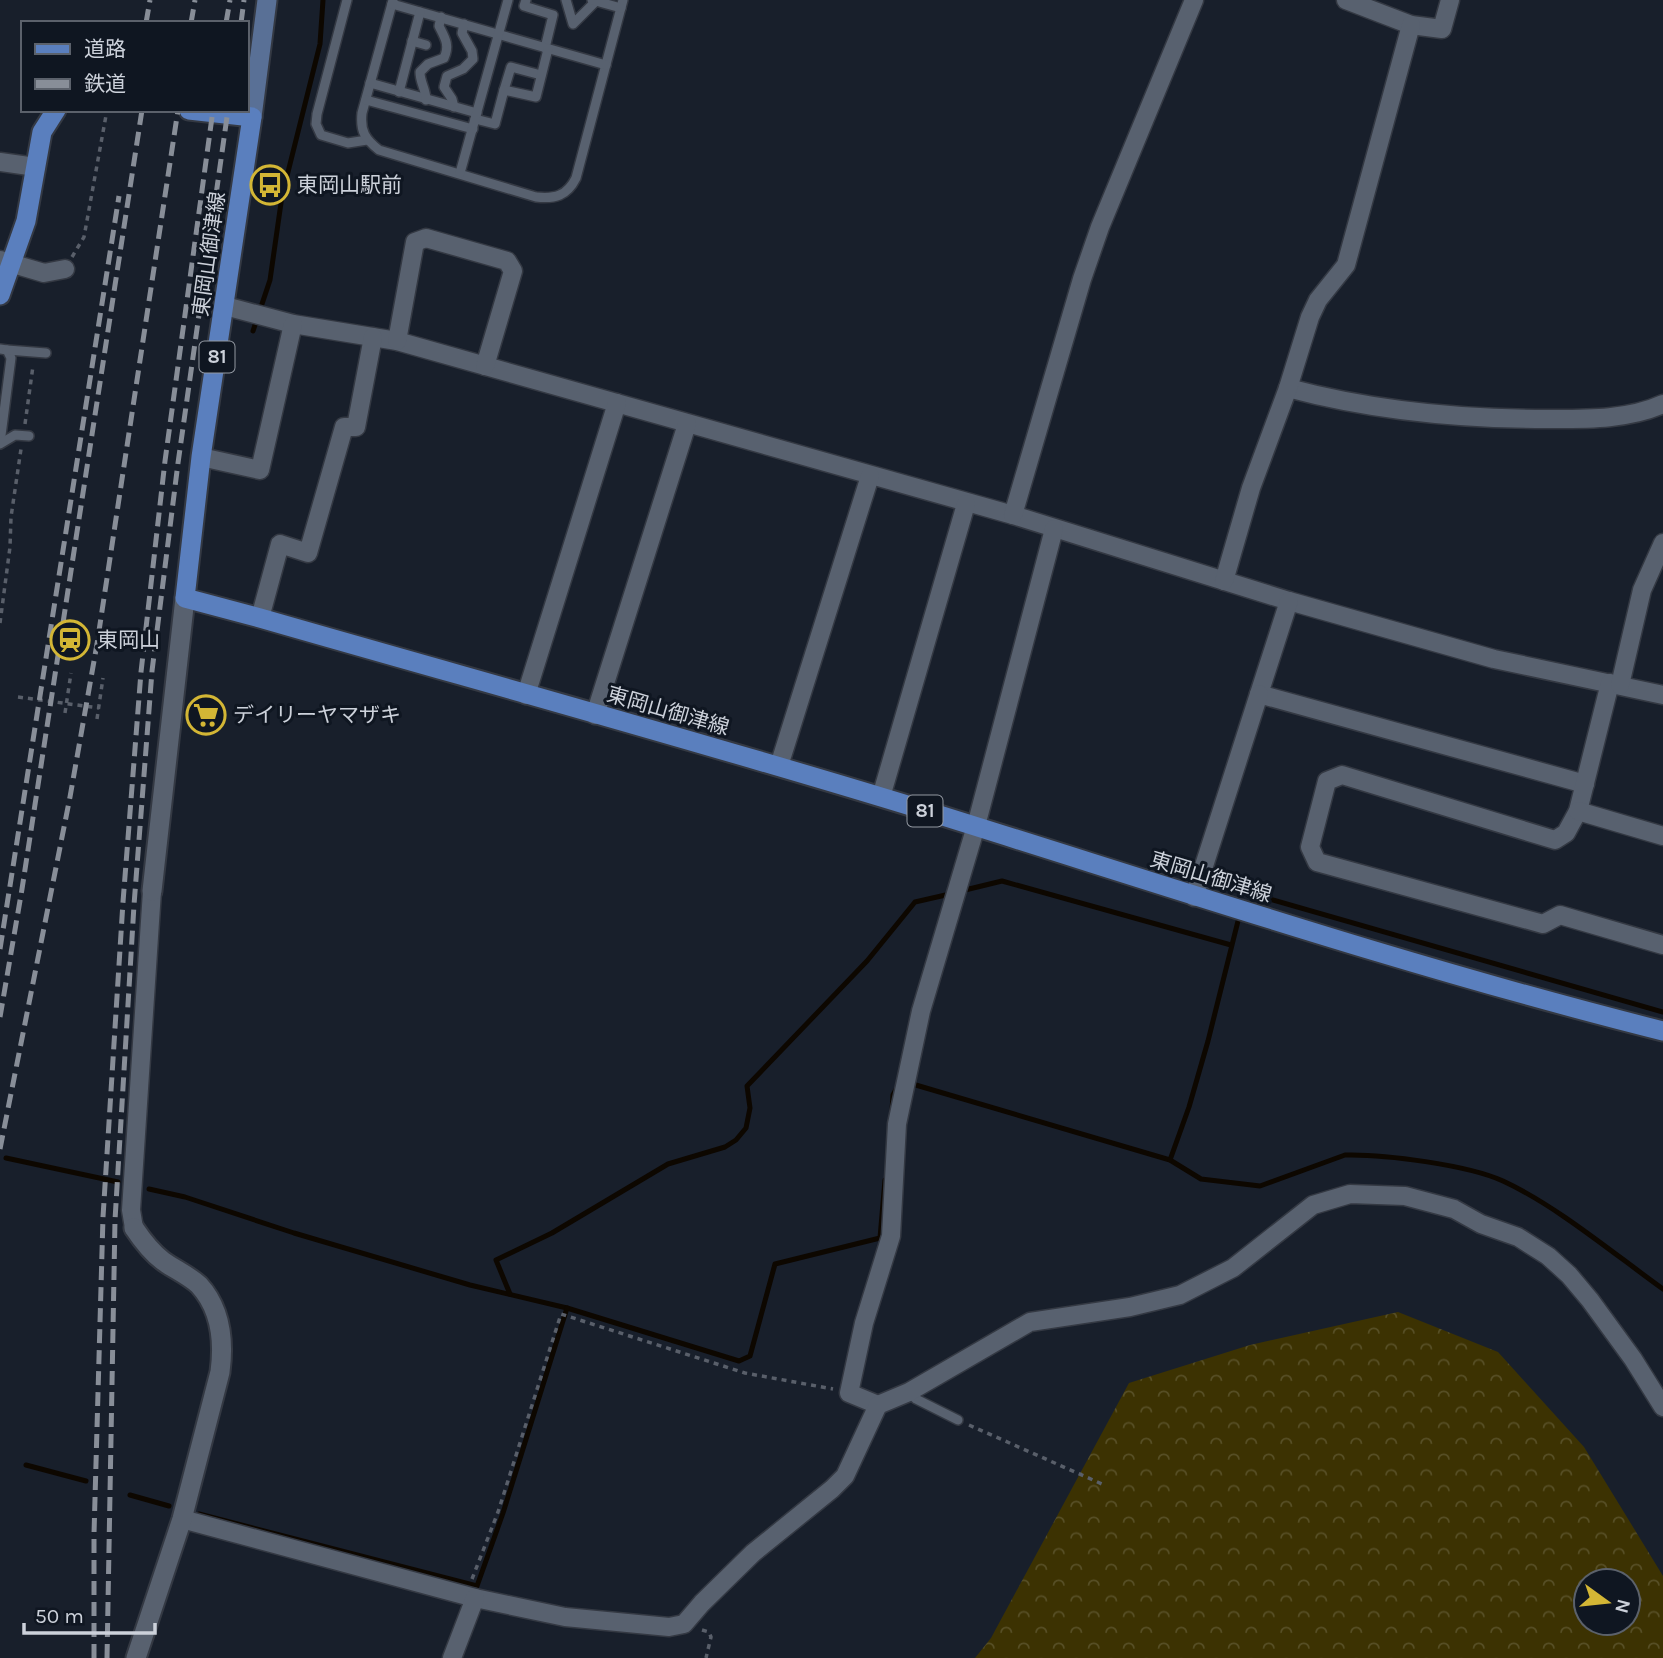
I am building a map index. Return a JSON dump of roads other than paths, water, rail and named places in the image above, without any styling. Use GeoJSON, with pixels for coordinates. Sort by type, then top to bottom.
{"type":"FeatureCollection","features":[{"type":"Feature","properties":{"kind":"main road"},"geometry":{"type":"LineString","coordinates":[[207,112],[252,117],[267,0]]}},
{"type":"Feature","properties":{"kind":"main road"},"geometry":{"type":"LineString","coordinates":[[0,295],[5,262],[26,221],[43,132],[55,112]]}},
{"type":"Feature","properties":{"kind":"main road","name":"東岡山御津線"},"geometry":{"type":"LineString","coordinates":[[252,117],[201,457],[185,598],[779,766],[1194,897],[1588,1012],[1663,1031]]}},
{"type":"Feature","properties":{"kind":"street"},"geometry":{"type":"LineString","coordinates":[[1013,515],[1082,279],[1105,215],[1195,0]]}},
{"type":"Feature","properties":{"kind":"street"},"geometry":{"type":"LineString","coordinates":[[1346,0],[1411,25],[1442,29],[1450,0]]}},
{"type":"Feature","properties":{"kind":"street"},"geometry":{"type":"LineString","coordinates":[[1224,581],[1251,488],[1288,388],[1310,317],[1318,300],[1346,265],[1411,25]]}},
{"type":"Feature","properties":{"kind":"street"},"geometry":{"type":"LineString","coordinates":[[0,162],[36,167]]}},
{"type":"Feature","properties":{"kind":"street"},"geometry":{"type":"LineString","coordinates":[[397,341],[415,242],[426,238],[506,261],[513,271],[485,366]]}},
{"type":"Feature","properties":{"kind":"street"},"geometry":{"type":"LineString","coordinates":[[5,262],[44,273],[65,269]]}},
{"type":"Feature","properties":{"kind":"street"},"geometry":{"type":"LineString","coordinates":[[225,306],[293,324],[397,341],[966,504],[1013,515],[1289,601],[1494,659],[1663,695]]}},
{"type":"Feature","properties":{"kind":"street"},"geometry":{"type":"LineString","coordinates":[[201,457],[260,470],[293,324]]}},
{"type":"Feature","properties":{"kind":"street"},"geometry":{"type":"LineString","coordinates":[[260,618],[280,544],[308,553],[344,427],[356,427],[373,337]]}},
{"type":"Feature","properties":{"kind":"street"},"geometry":{"type":"LineString","coordinates":[[1288,388],[1335,401],[1394,411],[1500,419],[1597,419],[1651,410],[1663,404]]}},
{"type":"Feature","properties":{"kind":"street"},"geometry":{"type":"LineString","coordinates":[[526,695],[617,403]]}},
{"type":"Feature","properties":{"kind":"street"},"geometry":{"type":"LineString","coordinates":[[595,715],[687,424]]}},
{"type":"Feature","properties":{"kind":"street"},"geometry":{"type":"LineString","coordinates":[[779,766],[870,476]]}},
{"type":"Feature","properties":{"kind":"street"},"geometry":{"type":"LineString","coordinates":[[881,797],[966,504]]}},
{"type":"Feature","properties":{"kind":"street"},"geometry":{"type":"LineString","coordinates":[[878,1405],[849,1393],[864,1323],[891,1236],[897,1124],[904,1085],[937,952],[976,827],[1054,529]]}},
{"type":"Feature","properties":{"kind":"street"},"geometry":{"type":"LineString","coordinates":[[1663,543],[1642,590],[1578,811],[1566,833],[1555,840],[1342,775],[1327,781],[1310,847],[1317,862],[1543,924],[1560,915],[1663,945]]}},
{"type":"Feature","properties":{"kind":"street"},"geometry":{"type":"LineString","coordinates":[[136,1658],[182,1519],[220,1372],[222,1339],[214,1308],[198,1285],[161,1260],[141,1240],[134,1228],[132,1199],[152,891],[185,598]]}},
{"type":"Feature","properties":{"kind":"street"},"geometry":{"type":"LineString","coordinates":[[1194,897],[1289,601]]}},
{"type":"Feature","properties":{"kind":"street"},"geometry":{"type":"LineString","coordinates":[[1259,694],[1586,784]]}},
{"type":"Feature","properties":{"kind":"street"},"geometry":{"type":"LineString","coordinates":[[1578,811],[1663,836]]}},
{"type":"Feature","properties":{"kind":"street"},"geometry":{"type":"LineString","coordinates":[[182,1519],[470,1596],[565,1618],[668,1627],[684,1624],[702,1602],[753,1553],[845,1476],[878,1405],[909,1392],[1030,1322],[1130,1307],[1180,1295],[1233,1268],[1313,1205],[1350,1194],[1405,1196],[1454,1209],[1481,1224],[1518,1237],[1548,1256],[1590,1300],[1633,1359],[1663,1407]]}},
{"type":"Feature","properties":{"kind":"street"},"geometry":{"type":"LineString","coordinates":[[452,1658],[470,1596]]}},
{"type":"Feature","properties":{"kind":"lane"},"geometry":{"type":"LineString","coordinates":[[347,0],[316,124],[321,135],[348,143],[367,140]]}},
{"type":"Feature","properties":{"kind":"lane"},"geometry":{"type":"LineString","coordinates":[[460,173],[508,0]]}},
{"type":"Feature","properties":{"kind":"lane"},"geometry":{"type":"LineString","coordinates":[[504,90],[536,97],[553,15],[524,6],[526,0]]}},
{"type":"Feature","properties":{"kind":"lane"},"geometry":{"type":"LineString","coordinates":[[566,0],[573,24],[595,1],[622,4],[606,65],[576,178],[571,189],[551,198],[536,197],[379,150],[367,140],[360,128],[392,2],[606,65]]}},
{"type":"Feature","properties":{"kind":"lane"},"geometry":{"type":"LineString","coordinates":[[398,92],[412,41],[416,7]]}},
{"type":"Feature","properties":{"kind":"lane"},"geometry":{"type":"LineString","coordinates":[[426,100],[420,72],[428,64],[444,58],[448,50],[448,42],[439,26],[441,17]]}},
{"type":"Feature","properties":{"kind":"lane"},"geometry":{"type":"LineString","coordinates":[[454,107],[444,87],[447,76],[463,69],[473,59],[472,51],[462,33],[464,24]]}},
{"type":"Feature","properties":{"kind":"lane"},"geometry":{"type":"LineString","coordinates":[[412,41],[426,45]]}},
{"type":"Feature","properties":{"kind":"lane"},"geometry":{"type":"LineString","coordinates":[[366,100],[495,124],[510,67],[541,75]]}},
{"type":"Feature","properties":{"kind":"lane"},"geometry":{"type":"LineString","coordinates":[[370,83],[454,107],[475,120]]}},
{"type":"Feature","properties":{"kind":"lane"},"geometry":{"type":"LineString","coordinates":[[3,349],[46,353]]}},
{"type":"Feature","properties":{"kind":"lane"},"geometry":{"type":"LineString","coordinates":[[0,443],[10,358],[3,349]]}},
{"type":"Feature","properties":{"kind":"lane"},"geometry":{"type":"LineString","coordinates":[[0,443],[15,435],[26,435]]}},
{"type":"Feature","properties":{"kind":"lane"},"geometry":{"type":"LineString","coordinates":[[909,1392],[916,1399],[958,1419]]}},
{"type":"Feature","properties":{"kind":"waterway"},"geometry":{"type":"LineString","coordinates":[[253,331],[270,280],[282,196],[320,44],[323,0]]}},
{"type":"Feature","properties":{"kind":"waterway"},"geometry":{"type":"LineString","coordinates":[[961,891],[1002,881],[1231,945]]}},
{"type":"Feature","properties":{"kind":"waterway"},"geometry":{"type":"LineString","coordinates":[[1248,895],[1249,893],[1663,1012]]}},
{"type":"Feature","properties":{"kind":"waterway"},"geometry":{"type":"LineString","coordinates":[[510,1294],[496,1260],[552,1233],[668,1164],[725,1147],[736,1140],[746,1128],[750,1108],[747,1086],[867,961],[915,902],[950,894]]}},
{"type":"Feature","properties":{"kind":"waterway"},"geometry":{"type":"LineString","coordinates":[[1170,1160],[1208,1041],[1238,921]]}},
{"type":"Feature","properties":{"kind":"waterway"},"geometry":{"type":"LineString","coordinates":[[909,1083],[1170,1160],[1201,1179],[1260,1186],[1345,1155],[1448,1165],[1488,1175],[1544,1204],[1663,1289]]}},
{"type":"Feature","properties":{"kind":"waterway"},"geometry":{"type":"LineString","coordinates":[[892,1111],[893,1095],[899,1084]]}},
{"type":"Feature","properties":{"kind":"waterway"},"geometry":{"type":"LineString","coordinates":[[6,1158],[118,1182]]}},
{"type":"Feature","properties":{"kind":"waterway"},"geometry":{"type":"LineString","coordinates":[[149,1189],[185,1197],[294,1233],[470,1285],[567,1308],[739,1361],[750,1356],[775,1264],[880,1238],[885,1180]]}},
{"type":"Feature","properties":{"kind":"waterway"},"geometry":{"type":"LineString","coordinates":[[199,1514],[477,1586],[503,1513],[567,1308]]}},
{"type":"Feature","properties":{"kind":"waterway"},"geometry":{"type":"LineString","coordinates":[[26,1465],[86,1481]]}},
{"type":"Feature","properties":{"kind":"waterway"},"geometry":{"type":"LineString","coordinates":[[130,1495],[169,1506]]}},
{"type":"Feature","properties":{"kind":"railway"},"geometry":{"type":"LineString","coordinates":[[146,21],[150,0]]}},
{"type":"Feature","properties":{"kind":"railway"},"geometry":{"type":"LineString","coordinates":[[191,21],[195,0]]}},
{"type":"Feature","properties":{"kind":"railway"},"geometry":{"type":"LineString","coordinates":[[226,21],[230,0]]}},
{"type":"Feature","properties":{"kind":"railway"},"geometry":{"type":"LineString","coordinates":[[241,21],[244,0]]}},
{"type":"Feature","properties":{"kind":"railway"},"geometry":{"type":"LineString","coordinates":[[0,1017],[142,112]]}},
{"type":"Feature","properties":{"kind":"railway"},"geometry":{"type":"LineString","coordinates":[[0,1149],[70,797],[97,644],[178,112]]}},
{"type":"Feature","properties":{"kind":"railway"},"geometry":{"type":"LineString","coordinates":[[94,1658],[94,1534],[103,1217],[123,902],[141,672],[165,461],[213,112]]}},
{"type":"Feature","properties":{"kind":"railway"},"geometry":{"type":"LineString","coordinates":[[107,1658],[115,1220],[134,905],[152,671],[178,463],[228,112]]}},
{"type":"Feature","properties":{"kind":"railway"},"geometry":{"type":"LineString","coordinates":[[0,949],[119,196]]}},
{"type":"Feature","properties":{"kind":"place","name":"東岡山駅前"},"geometry":{"type":"Point","coordinates":[270,185]}},
{"type":"Feature","properties":{"kind":"place","name":"東岡山"},"geometry":{"type":"Point","coordinates":[70,640]}},
{"type":"Feature","properties":{"kind":"place","name":"デイリーヤマザキ"},"geometry":{"type":"Point","coordinates":[206,715]}}]}
